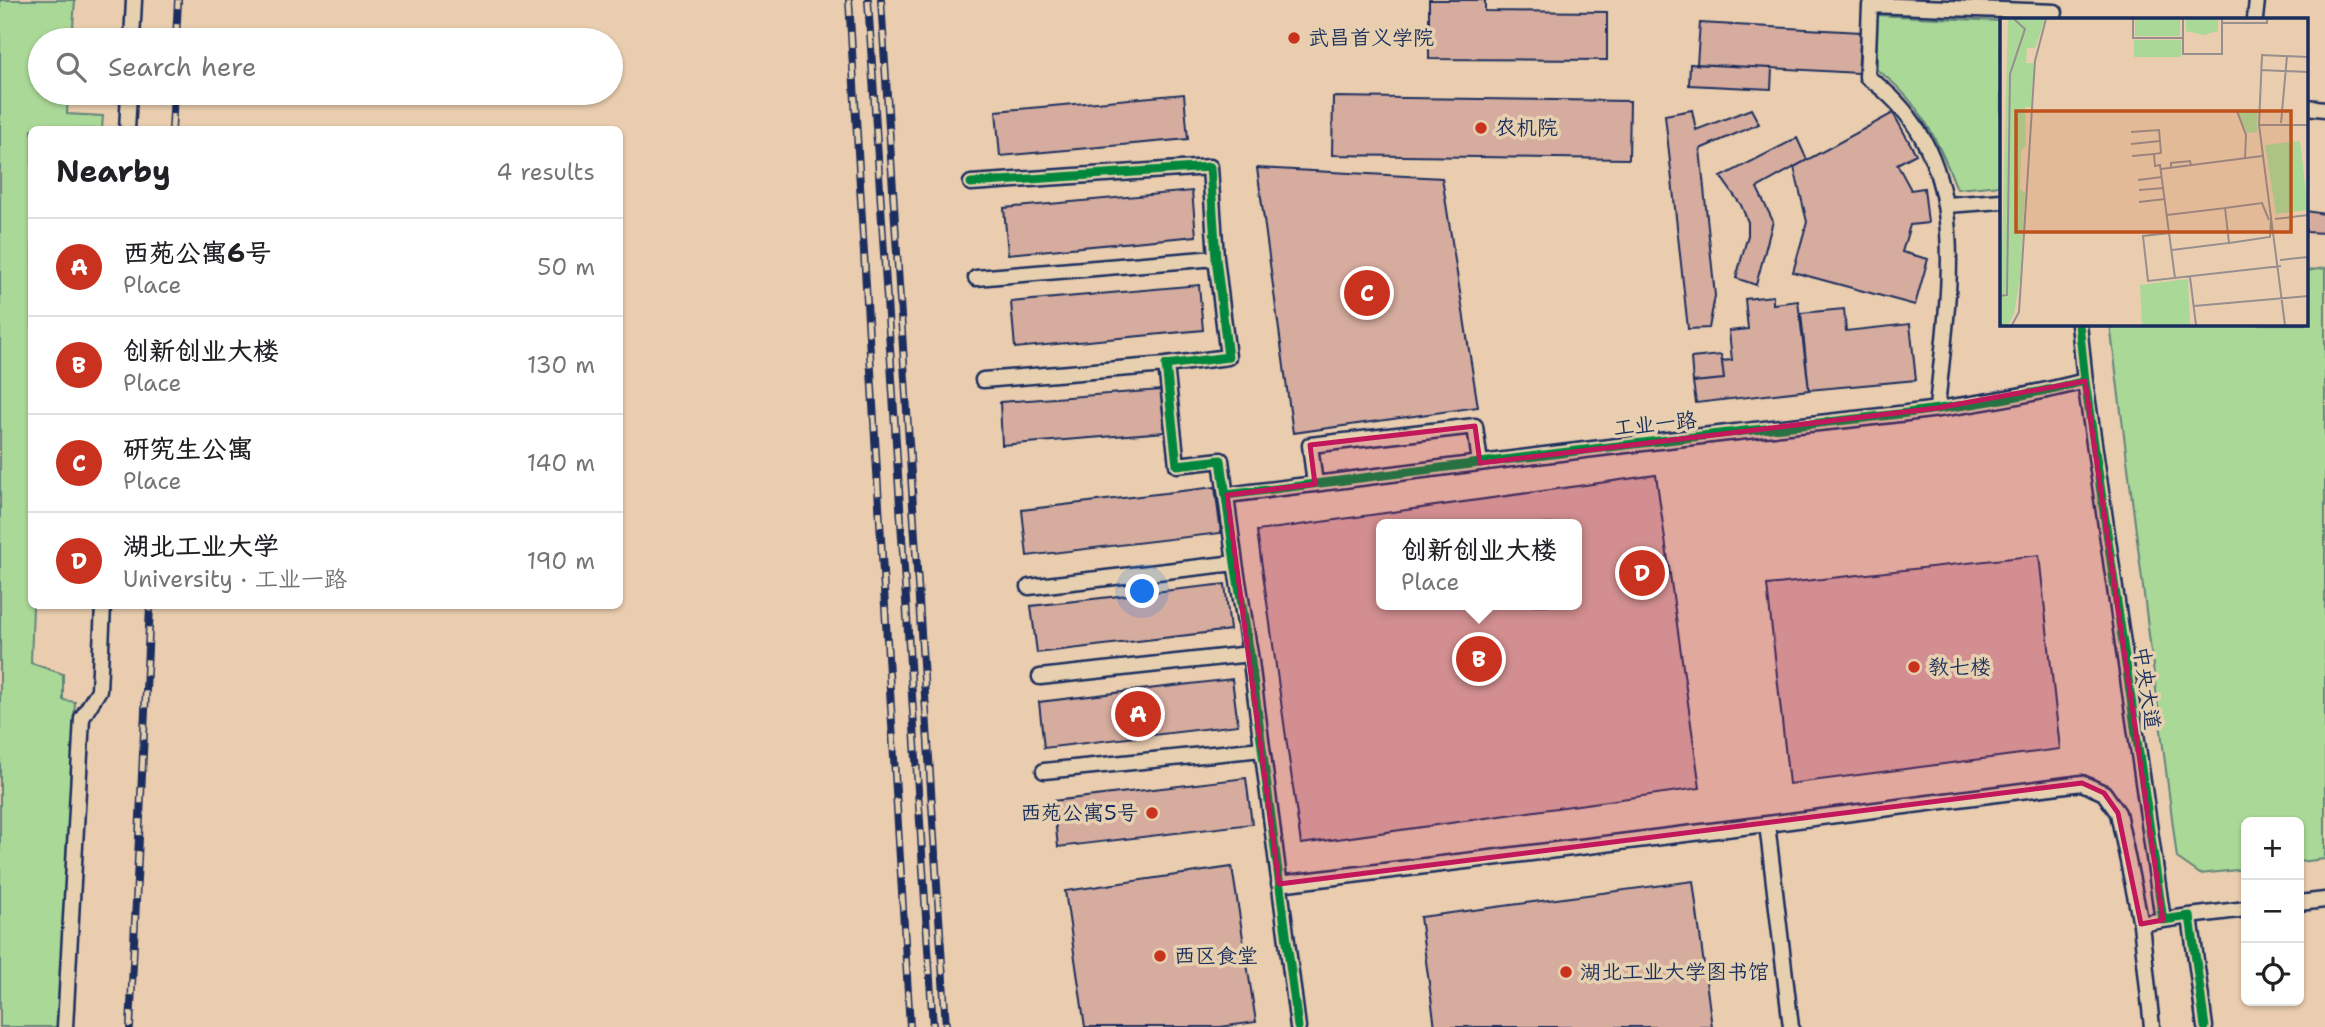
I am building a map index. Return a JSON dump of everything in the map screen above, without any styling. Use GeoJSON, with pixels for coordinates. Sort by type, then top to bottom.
{"type":"FeatureCollection","features":[{"type":"Feature","properties":{"kind":"street"},"geometry":{"type":"LineString","coordinates":[[133,28],[134,0]]}},
{"type":"Feature","properties":{"kind":"street"},"geometry":{"type":"LineString","coordinates":[[2255,18],[2257,0]]}},
{"type":"Feature","properties":{"kind":"street"},"geometry":{"type":"LineString","coordinates":[[1937,408],[1951,246],[1947,205],[1922,135],[1887,91],[1867,77],[1870,5],[2056,11]]}},
{"type":"Feature","properties":{"kind":"street"},"geometry":{"type":"LineString","coordinates":[[127,126],[128,105]]}},
{"type":"Feature","properties":{"kind":"street"},"geometry":{"type":"LineString","coordinates":[[971,183],[1210,167],[1216,258],[1228,357],[1166,365],[984,380]]}},
{"type":"Feature","properties":{"kind":"street"},"geometry":{"type":"LineString","coordinates":[[1947,205],[2000,201]]}},
{"type":"Feature","properties":{"kind":"street"},"geometry":{"type":"LineString","coordinates":[[976,278],[1216,258]]}},
{"type":"Feature","properties":{"kind":"street","name":"中央大道"},"geometry":{"type":"LineString","coordinates":[[2079,326],[2163,920]]}},
{"type":"Feature","properties":{"kind":"street"},"geometry":{"type":"LineString","coordinates":[[1166,365],[1177,466],[1221,460],[1250,654],[1298,1027]]}},
{"type":"Feature","properties":{"kind":"street","name":"工业一路"},"geometry":{"type":"LineString","coordinates":[[1227,495],[1937,408],[2030,395],[2085,381]]}},
{"type":"Feature","properties":{"kind":"street"},"geometry":{"type":"LineString","coordinates":[[1315,484],[1310,446],[1475,426],[1480,463]]}},
{"type":"Feature","properties":{"kind":"street"},"geometry":{"type":"LineString","coordinates":[[1029,587],[1235,563]]}},
{"type":"Feature","properties":{"kind":"street"},"geometry":{"type":"LineString","coordinates":[[65,1027],[82,718],[99,690],[103,609]]}},
{"type":"Feature","properties":{"kind":"street"},"geometry":{"type":"LineString","coordinates":[[1040,677],[1250,654]]}},
{"type":"Feature","properties":{"kind":"street"},"geometry":{"type":"LineString","coordinates":[[1044,771],[1262,748]]}},
{"type":"Feature","properties":{"kind":"street"},"geometry":{"type":"LineString","coordinates":[[1279,884],[2082,783],[2104,793],[2118,813],[2141,924],[2152,1027]]}},
{"type":"Feature","properties":{"kind":"street"},"geometry":{"type":"LineString","coordinates":[[1767,824],[1791,1027]]}},
{"type":"Feature","properties":{"kind":"street"},"geometry":{"type":"LineString","coordinates":[[2304,902],[2325,900]]}},
{"type":"Feature","properties":{"kind":"street"},"geometry":{"type":"LineString","coordinates":[[2141,924],[2241,910]]}},
{"type":"Feature","properties":{"kind":"street"},"geometry":{"type":"LineString","coordinates":[[2190,916],[2205,1027]]}},
{"type":"Feature","properties":{"kind":"highlighted area"},"geometry":{"type":"Polygon","coordinates":[[[2085,381],[2163,920],[2141,924],[2118,813],[2104,793],[2082,783],[1279,884],[1227,495],[1315,484],[1310,445],[1475,426],[1480,463],[1937,408],[2085,381]]]}},
{"type":"Feature","properties":{"kind":"green space"},"geometry":{"type":"Polygon","coordinates":[[[0,0],[75,0],[73,28],[28,28],[28,105],[67,105],[67,114],[103,116],[102,126],[28,126],[28,609],[33,609],[31,663],[63,674],[63,700],[75,702],[58,1027],[0,1027],[0,0]]]}},
{"type":"Feature","properties":{"kind":"green space"},"geometry":{"type":"Polygon","coordinates":[[[1876,15],[2000,21],[2000,185],[1957,189],[1935,139],[1916,108],[1905,94],[1877,70],[1876,15]]]}},
{"type":"Feature","properties":{"kind":"green space"},"geometry":{"type":"Polygon","coordinates":[[[2325,268],[2325,859],[2304,861],[2304,817],[2241,817],[2241,870],[2200,874],[2177,858],[2110,326],[2308,326],[2308,271],[2325,268]]]}},
{"type":"Feature","properties":{"kind":"building"},"geometry":{"type":"Polygon","coordinates":[[[1429,0],[1485,0],[1485,11],[1607,12],[1607,60],[1429,59],[1429,0]]]}},
{"type":"Feature","properties":{"kind":"building"},"geometry":{"type":"Polygon","coordinates":[[[1700,23],[1861,32],[1858,73],[1697,64],[1700,23]]]}},
{"type":"Feature","properties":{"kind":"building"},"geometry":{"type":"Polygon","coordinates":[[[1690,64],[1772,68],[1771,89],[1689,85],[1690,64]]]}},
{"type":"Feature","properties":{"kind":"building"},"geometry":{"type":"Polygon","coordinates":[[[1184,94],[1188,139],[1000,156],[996,111],[1184,94]]]}},
{"type":"Feature","properties":{"kind":"building","name":"农机院"},"geometry":{"type":"Polygon","coordinates":[[[1333,97],[1630,101],[1629,159],[1332,155],[1333,97]]]}},
{"type":"Feature","properties":{"kind":"building"},"geometry":{"type":"Polygon","coordinates":[[[1751,109],[1759,124],[1700,149],[1715,296],[1709,328],[1688,329],[1665,115],[1692,110],[1696,130],[1751,109]]]}},
{"type":"Feature","properties":{"kind":"building"},"geometry":{"type":"Polygon","coordinates":[[[1893,113],[1916,154],[1897,164],[1911,190],[1924,188],[1928,223],[1910,225],[1902,252],[1928,259],[1915,305],[1793,272],[1807,222],[1794,167],[1893,113]]]}},
{"type":"Feature","properties":{"kind":"building"},"geometry":{"type":"Polygon","coordinates":[[[1797,138],[1807,160],[1757,188],[1773,221],[1756,285],[1736,278],[1748,235],[1748,222],[1741,205],[1721,177],[1797,138]]]}},
{"type":"Feature","properties":{"kind":"building"},"geometry":{"type":"Polygon","coordinates":[[[1257,168],[1442,178],[1478,407],[1293,433],[1257,168]]]}},
{"type":"Feature","properties":{"kind":"building"},"geometry":{"type":"Polygon","coordinates":[[[1192,191],[1196,236],[1008,254],[1004,208],[1192,191]]]}},
{"type":"Feature","properties":{"kind":"building"},"geometry":{"type":"Polygon","coordinates":[[[2308,211],[2325,214],[2325,233],[2308,232],[2308,211]]]}},
{"type":"Feature","properties":{"kind":"building"},"geometry":{"type":"Polygon","coordinates":[[[1199,285],[1203,330],[1015,348],[1011,302],[1199,285]]]}},
{"type":"Feature","properties":{"kind":"building"},"geometry":{"type":"Polygon","coordinates":[[[1773,296],[1773,304],[1798,301],[1809,390],[1696,403],[1693,382],[1724,379],[1722,361],[1732,360],[1729,331],[1748,329],[1745,299],[1773,296]]]}},
{"type":"Feature","properties":{"kind":"building"},"geometry":{"type":"Polygon","coordinates":[[[1844,309],[1846,331],[1910,324],[1916,380],[1809,390],[1801,313],[1844,309]]]}},
{"type":"Feature","properties":{"kind":"building"},"geometry":{"type":"Polygon","coordinates":[[[1721,355],[1724,379],[1693,382],[1691,358],[1721,355]]]}},
{"type":"Feature","properties":{"kind":"building"},"geometry":{"type":"Polygon","coordinates":[[[1161,390],[1165,432],[1002,445],[1000,402],[1161,390]]]}},
{"type":"Feature","properties":{"kind":"building"},"geometry":{"type":"Polygon","coordinates":[[[1656,475],[1700,788],[1301,844],[1257,531],[1656,475]]]}},
{"type":"Feature","properties":{"kind":"building"},"geometry":{"type":"Polygon","coordinates":[[[1215,487],[1221,533],[1027,556],[1022,510],[1215,487]]]}},
{"type":"Feature","properties":{"kind":"building","name":"教七楼"},"geometry":{"type":"Polygon","coordinates":[[[2039,555],[2060,749],[1789,784],[1767,585],[2039,555]]]}},
{"type":"Feature","properties":{"kind":"building"},"geometry":{"type":"Polygon","coordinates":[[[1225,584],[1230,630],[1037,653],[1031,606],[1225,584]]]}},
{"type":"Feature","properties":{"kind":"building"},"geometry":{"type":"Polygon","coordinates":[[[1232,679],[1238,725],[1044,748],[1039,702],[1232,679]]]}},
{"type":"Feature","properties":{"kind":"building","name":"西苑公寓5号"},"geometry":{"type":"Polygon","coordinates":[[[1246,778],[1252,824],[1058,847],[1053,801],[1246,778]]]}},
{"type":"Feature","properties":{"kind":"building","name":"西区食堂"},"geometry":{"type":"Polygon","coordinates":[[[1232,867],[1256,1022],[1220,1027],[1085,1027],[1065,891],[1232,867]]]}},
{"type":"Feature","properties":{"kind":"building","name":"湖北工业大学图书馆"},"geometry":{"type":"Polygon","coordinates":[[[1693,881],[1712,1027],[1435,1027],[1420,917],[1693,881]]]}},
{"type":"Feature","properties":{"kind":"railway"},"geometry":{"type":"LineString","coordinates":[[177,28],[178,0]]}},
{"type":"Feature","properties":{"kind":"railway"},"geometry":{"type":"LineString","coordinates":[[849,0],[910,1027]]}},
{"type":"Feature","properties":{"kind":"railway"},"geometry":{"type":"LineString","coordinates":[[868,0],[933,1027]]}},
{"type":"Feature","properties":{"kind":"railway"},"geometry":{"type":"LineString","coordinates":[[881,0],[946,1027]]}},
{"type":"Feature","properties":{"kind":"railway"},"geometry":{"type":"LineString","coordinates":[[172,126],[173,105]]}},
{"type":"Feature","properties":{"kind":"railway"},"geometry":{"type":"LineString","coordinates":[[130,1027],[150,609]]}},
{"type":"Feature","properties":{"kind":"cycle path"},"geometry":{"type":"LineString","coordinates":[[971,183],[1210,167],[1216,258],[1228,357],[1166,365],[1177,465],[1221,460],[1250,654],[1298,1027]]}},
{"type":"Feature","properties":{"kind":"cycle path"},"geometry":{"type":"LineString","coordinates":[[2079,326],[2163,920],[2190,916],[2205,1027]]}},
{"type":"Feature","properties":{"kind":"cycle path"},"geometry":{"type":"LineString","coordinates":[[1227,495],[1908,413],[1997,400],[2085,381]]}},
{"type":"Feature","properties":{"kind":"place","name":"武昌首义学院"},"geometry":{"type":"Point","coordinates":[1294,38]}},
{"type":"Feature","properties":{"kind":"place","name":"农机院"},"geometry":{"type":"Point","coordinates":[1481,128]}},
{"type":"Feature","properties":{"kind":"place","name":"研究生公寓"},"geometry":{"type":"Point","coordinates":[1367,293]}},
{"type":"Feature","properties":{"kind":"place","name":"湖北工业大学"},"geometry":{"type":"Point","coordinates":[1642,573]}},
{"type":"Feature","properties":{"kind":"place","name":"创新创业大楼"},"geometry":{"type":"Point","coordinates":[1479,659]}},
{"type":"Feature","properties":{"kind":"place","name":"教七楼"},"geometry":{"type":"Point","coordinates":[1914,667]}},
{"type":"Feature","properties":{"kind":"place","name":"西苑公寓6号"},"geometry":{"type":"Point","coordinates":[1138,714]}},
{"type":"Feature","properties":{"kind":"place","name":"西苑公寓5号"},"geometry":{"type":"Point","coordinates":[1152,813]}},
{"type":"Feature","properties":{"kind":"place","name":"西区食堂"},"geometry":{"type":"Point","coordinates":[1160,956]}},
{"type":"Feature","properties":{"kind":"place","name":"湖北工业大学图书馆"},"geometry":{"type":"Point","coordinates":[1566,972]}}]}
